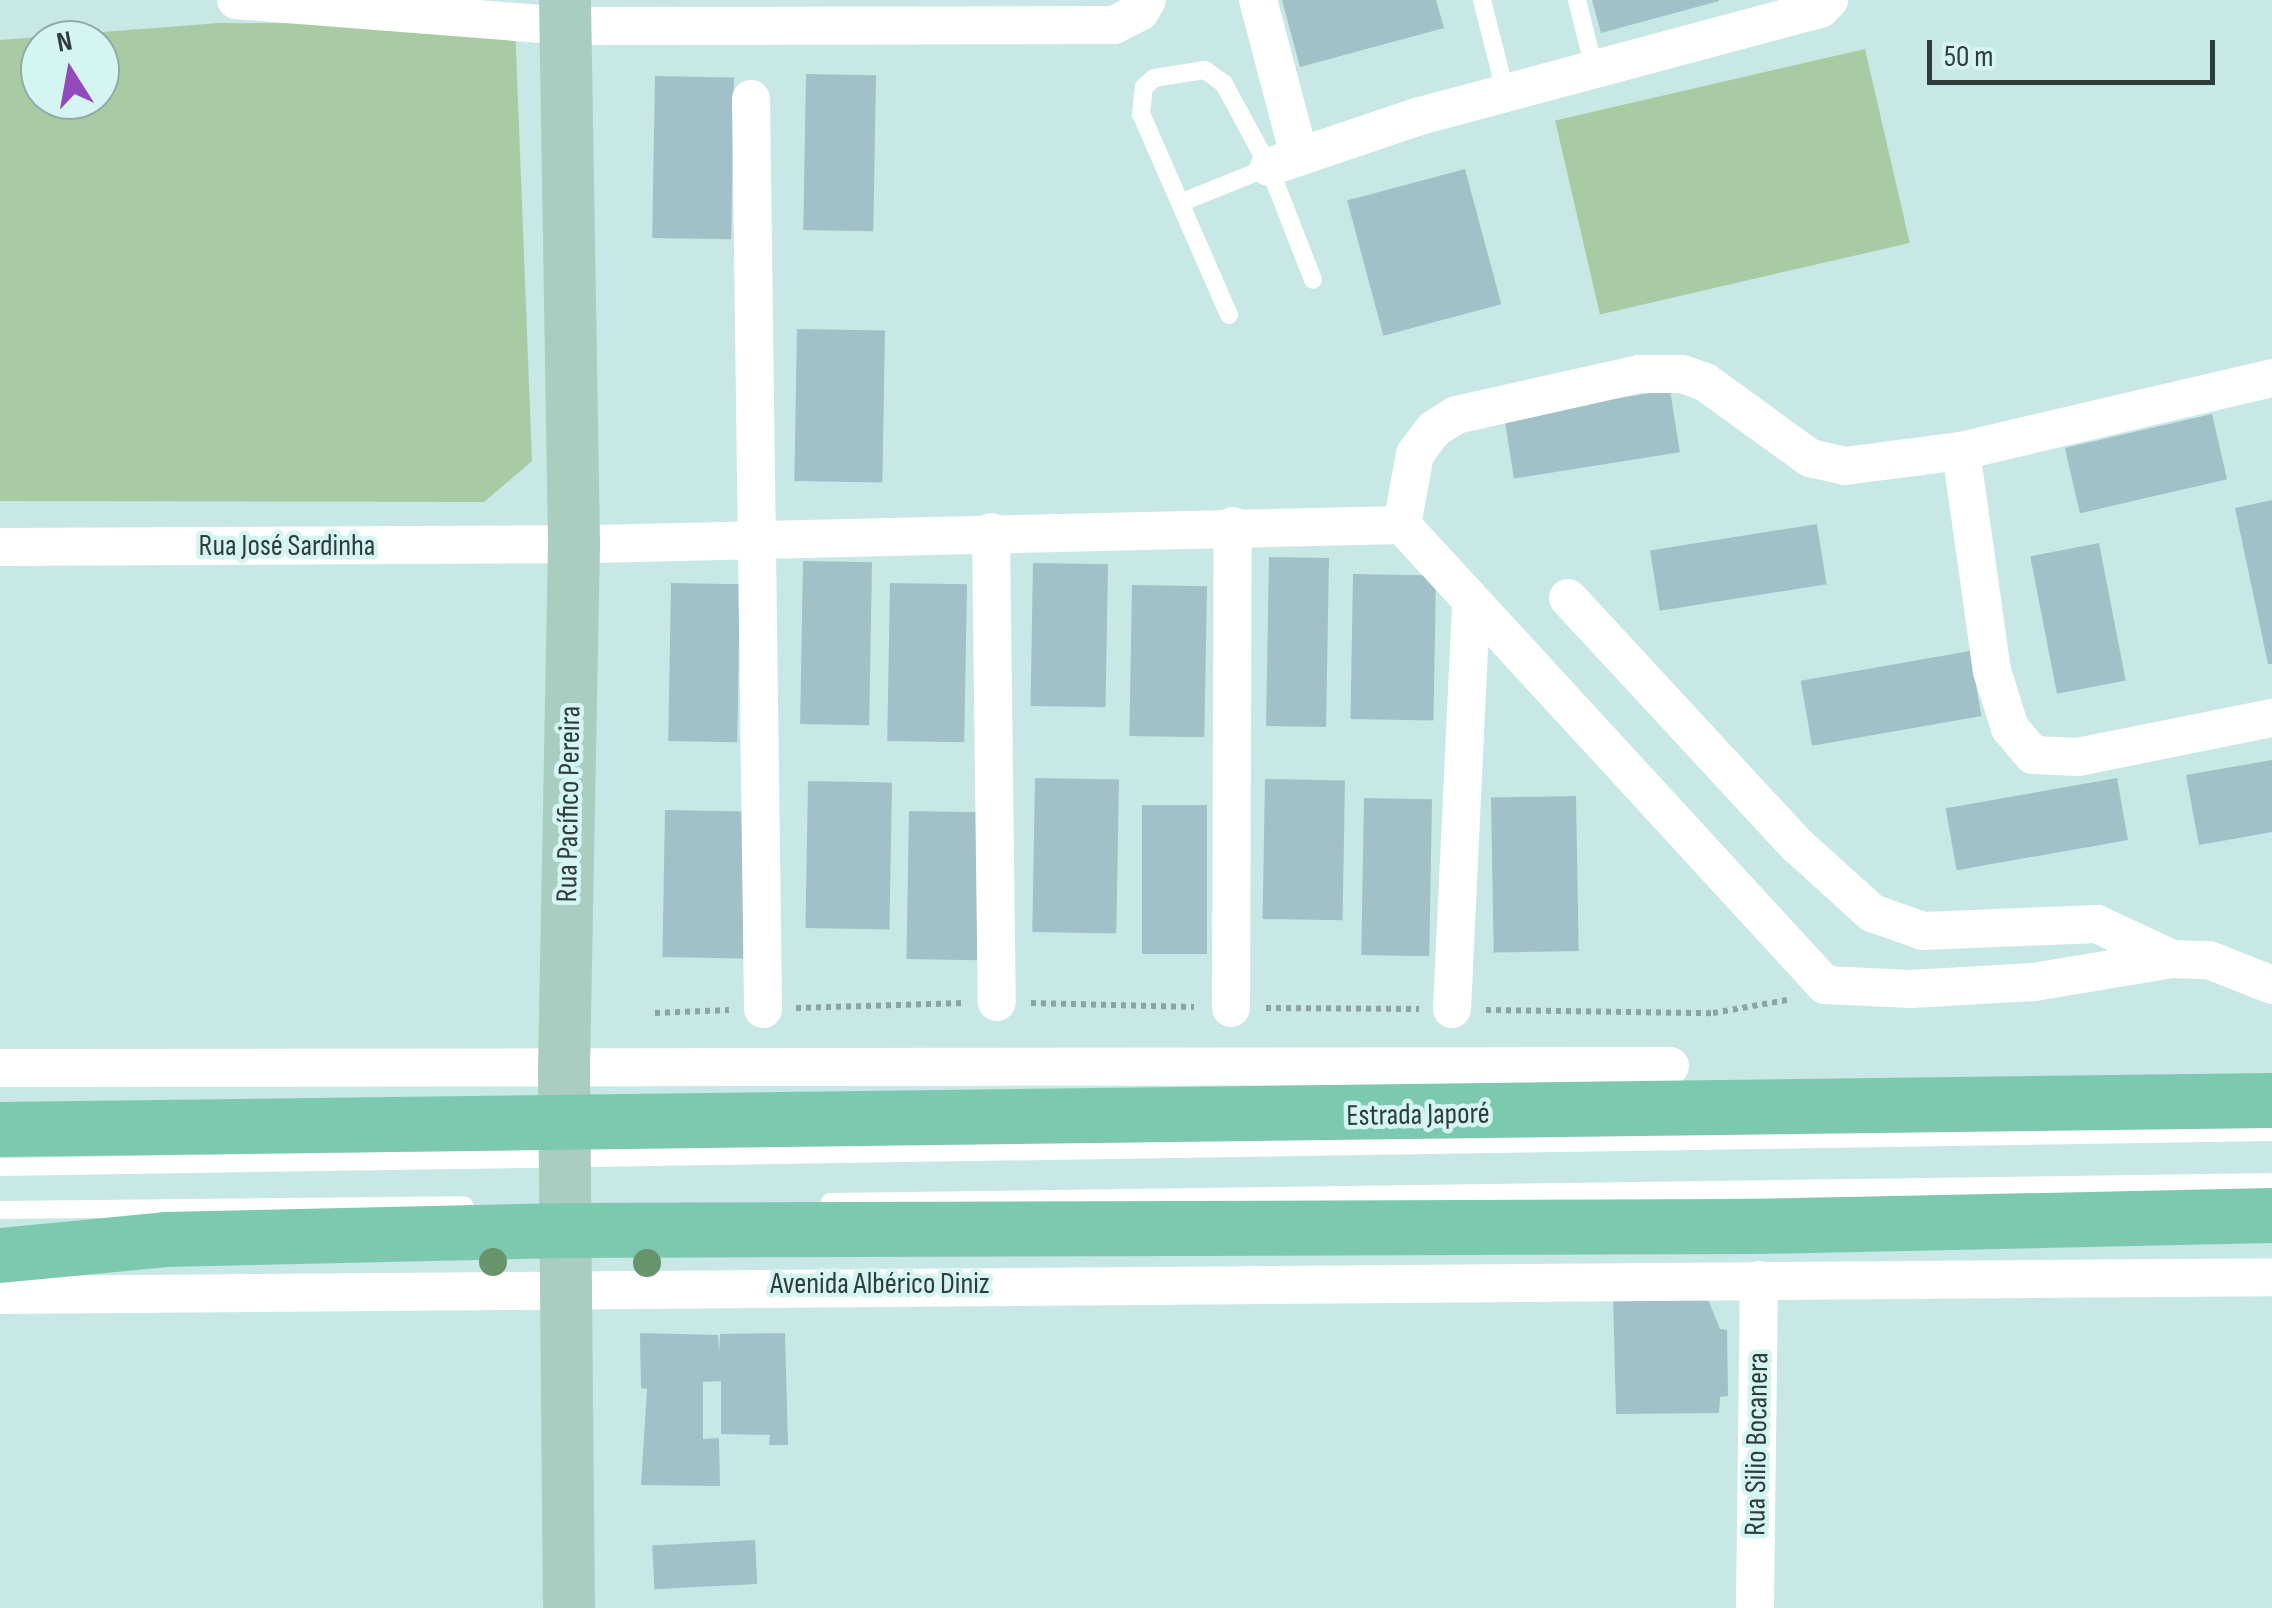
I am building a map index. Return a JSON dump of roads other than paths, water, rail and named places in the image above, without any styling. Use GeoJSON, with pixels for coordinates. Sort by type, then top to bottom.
{"type":"FeatureCollection","features":[{"type":"Feature","properties":{"kind":"main road","name":"Rua Pacífico Pereira"},"geometry":{"type":"LineString","coordinates":[[565,13],[574,544],[565,1172],[569,1608]]}},
{"type":"Feature","properties":{"kind":"main road","name":"Estrada Japoré"},"geometry":{"type":"LineString","coordinates":[[565,1172],[2272,1100]]}},
{"type":"Feature","properties":{"kind":"main road"},"geometry":{"type":"LineString","coordinates":[[0,1128],[565,1172],[1740,1226],[2272,1215]]}},
{"type":"Feature","properties":{"kind":"main road"},"geometry":{"type":"LineString","coordinates":[[0,1255],[164,1240],[565,1172]]}},
{"type":"Feature","properties":{"kind":"street"},"geometry":{"type":"LineString","coordinates":[[236,0],[565,13],[1114,25],[1140,12],[1147,0]]}},
{"type":"Feature","properties":{"kind":"street"},"geometry":{"type":"LineString","coordinates":[[1258,0],[1284,161],[1506,92],[1820,9],[1829,0]]}},
{"type":"Feature","properties":{"kind":"street"},"geometry":{"type":"LineString","coordinates":[[751,99],[762,538],[764,1008]]}},
{"type":"Feature","properties":{"kind":"street"},"geometry":{"type":"LineString","coordinates":[[2272,378],[1962,451],[1845,466],[1810,458],[1705,382],[1682,374],[1639,374],[1456,415],[1434,428],[1415,454],[1402,525],[1471,606],[1824,984],[1911,989],[2034,982],[2172,959],[2209,960],[2272,985]]}},
{"type":"Feature","properties":{"kind":"street"},"geometry":{"type":"LineString","coordinates":[[1962,451],[1992,671],[2010,728],[2032,755],[2078,757],[2272,718]]}},
{"type":"Feature","properties":{"kind":"street","name":"Rua José Sardinha"},"geometry":{"type":"LineString","coordinates":[[0,547],[574,544],[1402,525]]}},
{"type":"Feature","properties":{"kind":"street"},"geometry":{"type":"LineString","coordinates":[[1231,1008],[1232,526]]}},
{"type":"Feature","properties":{"kind":"street"},"geometry":{"type":"LineString","coordinates":[[991,532],[998,1002]]}},
{"type":"Feature","properties":{"kind":"street"},"geometry":{"type":"LineString","coordinates":[[1568,598],[1797,845],[1872,913],[1923,930],[2097,924],[2172,959]]}},
{"type":"Feature","properties":{"kind":"street"},"geometry":{"type":"LineString","coordinates":[[1452,1009],[1471,606]]}},
{"type":"Feature","properties":{"kind":"street"},"geometry":{"type":"LineString","coordinates":[[0,1068],[565,1172],[1670,1066]]}},
{"type":"Feature","properties":{"kind":"street"},"geometry":{"type":"LineString","coordinates":[[1759,1280],[2272,1277]]}},
{"type":"Feature","properties":{"kind":"street","name":"Avenida Albérico Diniz"},"geometry":{"type":"LineString","coordinates":[[0,1295],[566,1287],[1759,1280]]}},
{"type":"Feature","properties":{"kind":"street","name":"Rua Silio Bocanera"},"geometry":{"type":"LineString","coordinates":[[1755,1608],[1759,1280]]}},
{"type":"Feature","properties":{"kind":"lane"},"geometry":{"type":"LineString","coordinates":[[1482,0],[1506,92]]}},
{"type":"Feature","properties":{"kind":"lane"},"geometry":{"type":"LineString","coordinates":[[1576,0],[1594,68]]}},
{"type":"Feature","properties":{"kind":"lane"},"geometry":{"type":"LineString","coordinates":[[1229,314],[1141,114],[1144,88],[1154,78],[1179,71],[1216,74],[1284,161],[1313,280]]}},
{"type":"Feature","properties":{"kind":"lane"},"geometry":{"type":"LineString","coordinates":[[1180,202],[1284,161]]}},
{"type":"Feature","properties":{"kind":"lane"},"geometry":{"type":"LineString","coordinates":[[0,1167],[565,1172],[2272,1132]]}},
{"type":"Feature","properties":{"kind":"lane"},"geometry":{"type":"LineString","coordinates":[[803,1202],[2272,1182]]}},
{"type":"Feature","properties":{"kind":"lane"},"geometry":{"type":"LineString","coordinates":[[0,1210],[491,1205]]}}]}
